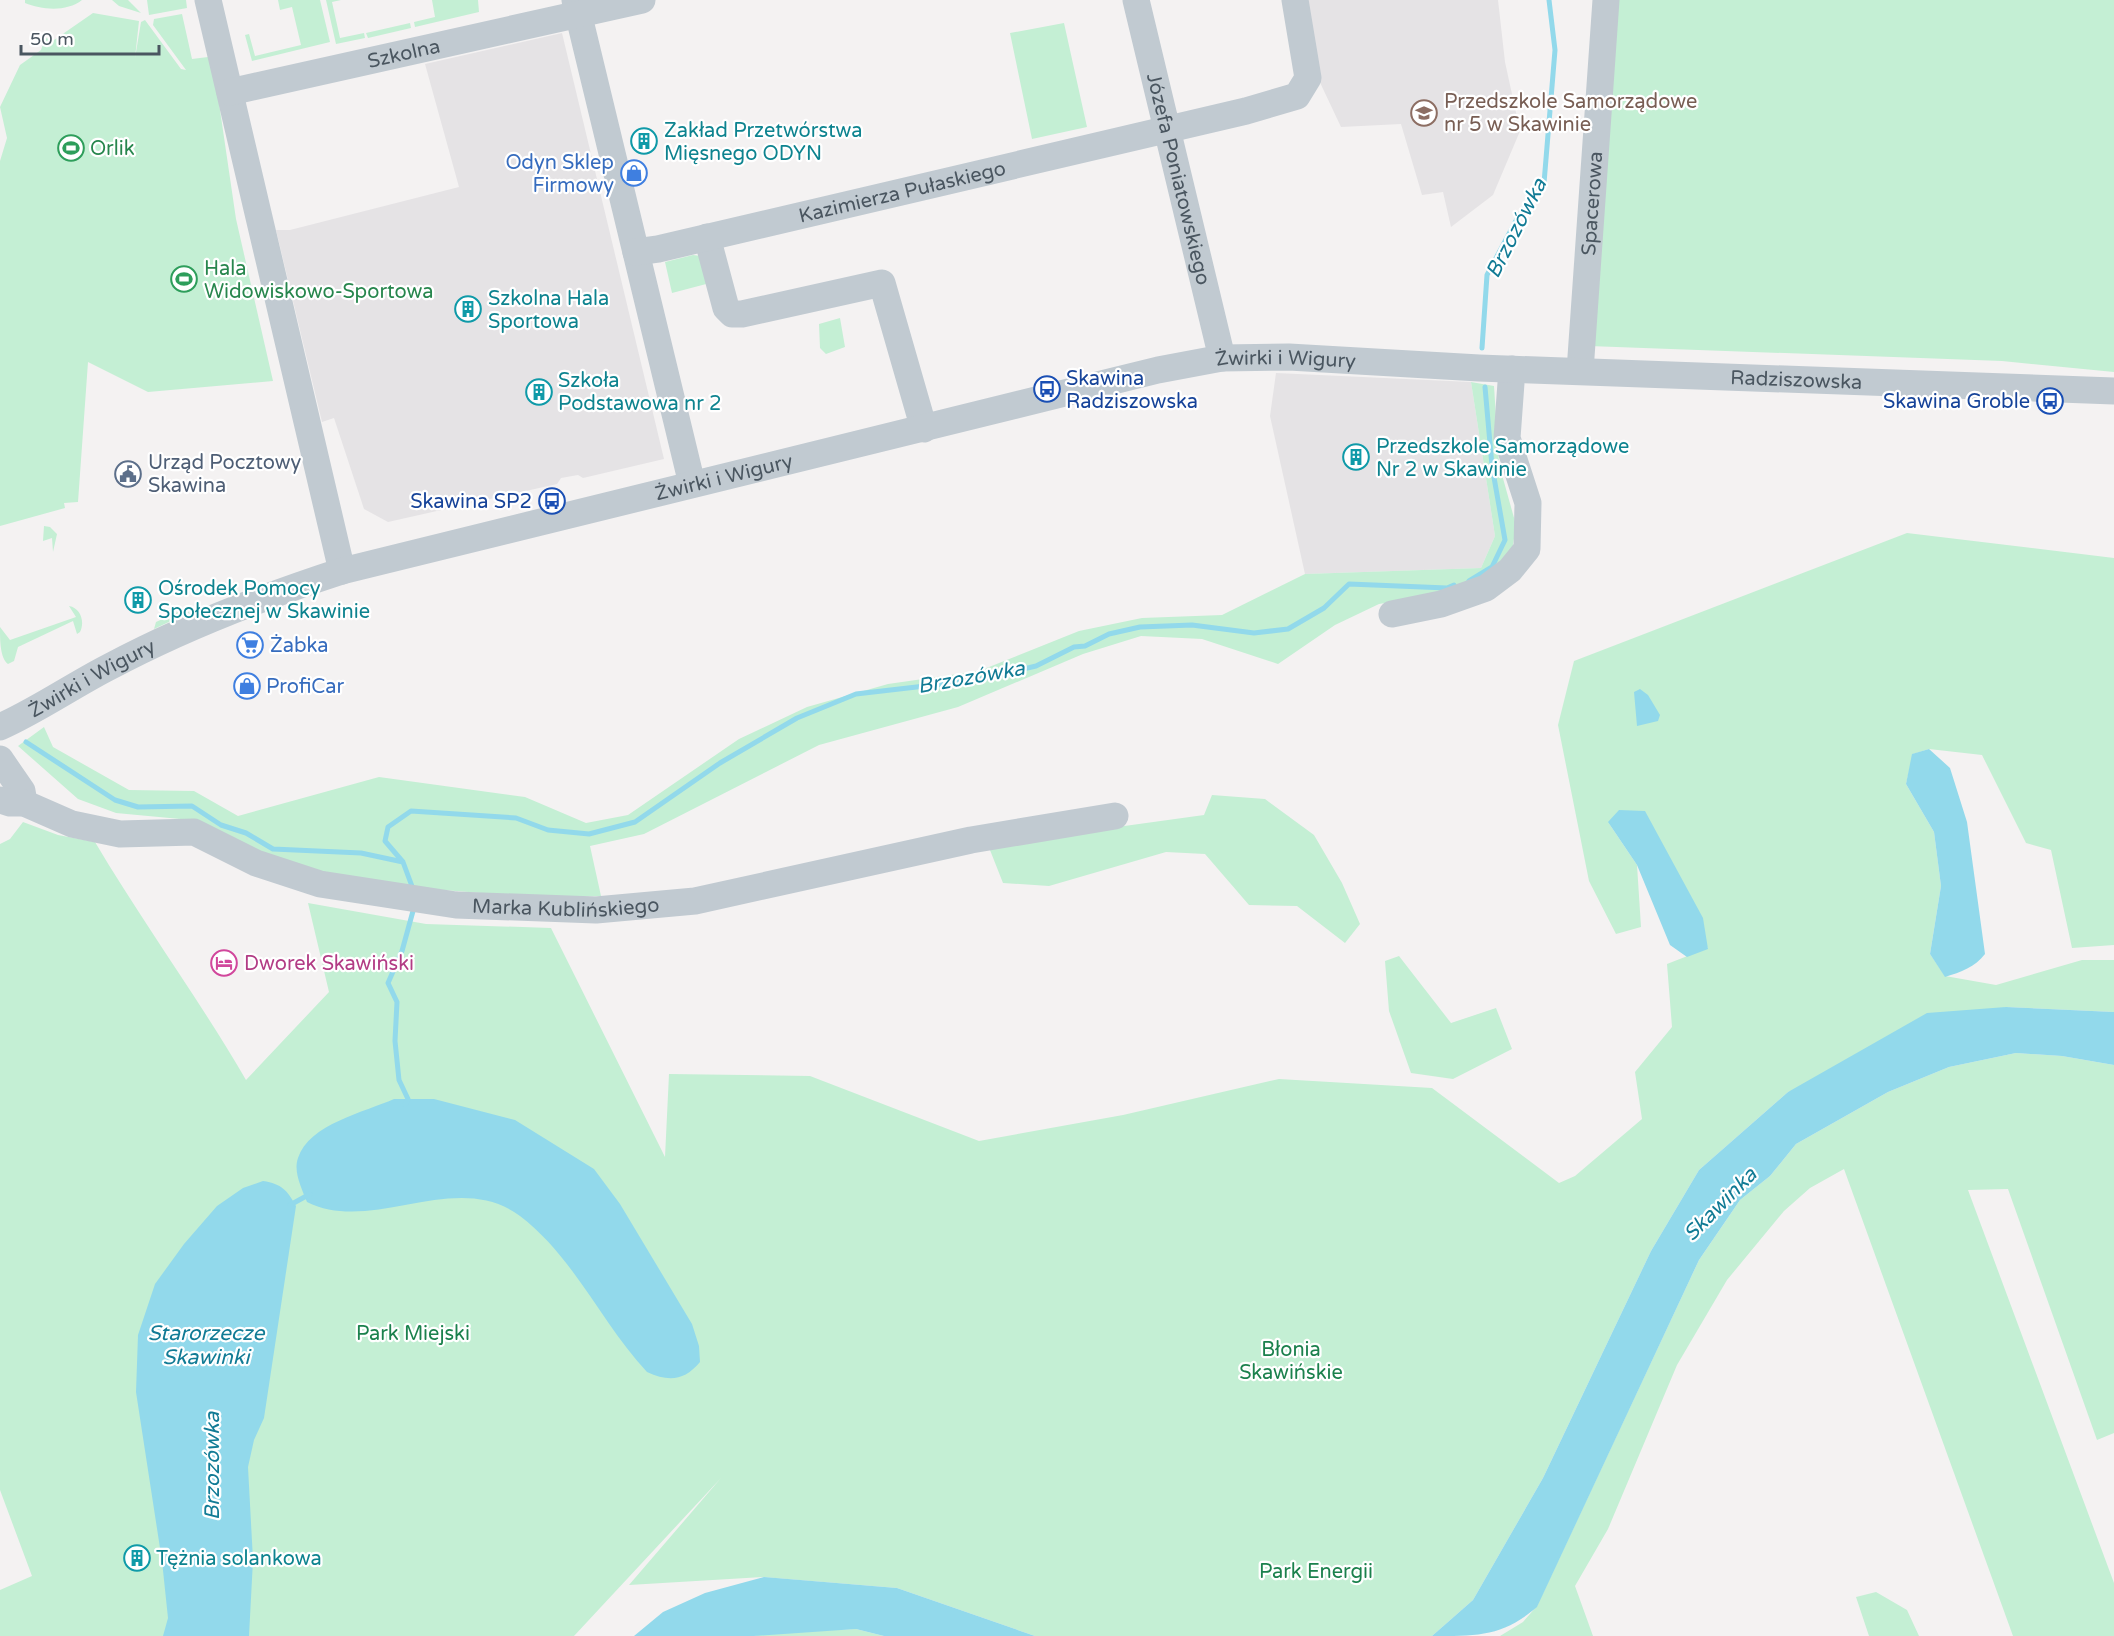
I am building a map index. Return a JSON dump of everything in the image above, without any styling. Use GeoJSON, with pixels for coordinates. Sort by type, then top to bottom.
{"type":"FeatureCollection","features":[{"type":"Feature","properties":{"kind":"street"},"geometry":{"type":"LineString","coordinates":[[208,0],[342,571]]}},
{"type":"Feature","properties":{"kind":"street","name":"Szkolna"},"geometry":{"type":"LineString","coordinates":[[230,93],[577,7],[642,0]]}},
{"type":"Feature","properties":{"kind":"street","name":"Józefa Poniatowskiego"},"geometry":{"type":"LineString","coordinates":[[1136,0],[1222,358]]}},
{"type":"Feature","properties":{"kind":"street","name":"Kazimierza Pułaskiego"},"geometry":{"type":"LineString","coordinates":[[636,252],[1167,129],[1297,96],[1308,78],[1295,0]]}},
{"type":"Feature","properties":{"kind":"street","name":"Spacerowa"},"geometry":{"type":"LineString","coordinates":[[1580,371],[1606,0]]}},
{"type":"Feature","properties":{"kind":"street"},"geometry":{"type":"LineString","coordinates":[[577,7],[692,483]]}},
{"type":"Feature","properties":{"kind":"street"},"geometry":{"type":"LineString","coordinates":[[707,237],[726,308],[732,314],[742,314],[882,283],[922,421]]}},
{"type":"Feature","properties":{"kind":"street","name":"Żwirki i Wigury"},"geometry":{"type":"LineString","coordinates":[[0,727],[106,668],[259,598],[342,571],[692,483],[922,421],[1222,358],[1289,357],[1479,368]]}},
{"type":"Feature","properties":{"kind":"street","name":"Radziszowska"},"geometry":{"type":"LineString","coordinates":[[1479,368],[2114,391]]}},
{"type":"Feature","properties":{"kind":"street"},"geometry":{"type":"LineString","coordinates":[[1392,614],[1441,604],[1486,588],[1510,570],[1527,549],[1528,503],[1507,438],[1512,369]]}},
{"type":"Feature","properties":{"kind":"street","name":"Marka Kublińskiego"},"geometry":{"type":"LineString","coordinates":[[0,759],[22,791],[12,801],[72,824],[120,834],[194,832],[256,863],[320,884],[456,905],[596,910],[695,901],[971,840],[1115,816]]}},
{"type":"Feature","properties":{"kind":"shaded area","name":"Przedszkole Samorządowe nr 5 w Skawinie"},"geometry":{"type":"Polygon","coordinates":[[[1307,0],[1498,0],[1505,62],[1520,131],[1493,195],[1451,227],[1443,192],[1422,195],[1401,124],[1341,127],[1316,74],[1307,0]]]}},
{"type":"Feature","properties":{"kind":"shaded area"},"geometry":{"type":"Polygon","coordinates":[[[562,33],[664,459],[583,478],[578,475],[561,478],[557,484],[388,522],[364,509],[334,418],[322,422],[276,230],[290,230],[459,187],[425,64],[562,33]]]}},
{"type":"Feature","properties":{"kind":"shaded area"},"geometry":{"type":"Polygon","coordinates":[[[1276,373],[1471,382],[1495,536],[1481,568],[1305,574],[1270,416],[1276,373]]]}},
{"type":"Feature","properties":{"kind":"green space"},"geometry":{"type":"Polygon","coordinates":[[[25,0],[82,0],[69,7],[54,9],[25,3],[25,0]]]}},
{"type":"Feature","properties":{"kind":"green space"},"geometry":{"type":"Polygon","coordinates":[[[112,0],[128,0],[141,13],[119,6],[112,0]]]}},
{"type":"Feature","properties":{"kind":"green space"},"geometry":{"type":"Polygon","coordinates":[[[147,0],[186,0],[187,8],[149,15],[147,0]]]}},
{"type":"Feature","properties":{"kind":"green space"},"geometry":{"type":"Polygon","coordinates":[[[278,0],[320,0],[330,42],[252,61],[245,35],[249,34],[255,56],[301,45],[292,7],[280,10],[278,0]]]}},
{"type":"Feature","properties":{"kind":"green space"},"geometry":{"type":"Polygon","coordinates":[[[326,0],[341,0],[332,2],[340,38],[364,33],[365,38],[336,44],[326,0]]]}},
{"type":"Feature","properties":{"kind":"green space"},"geometry":{"type":"Polygon","coordinates":[[[432,0],[478,0],[479,12],[415,27],[414,22],[435,17],[432,0]]]}},
{"type":"Feature","properties":{"kind":"green space"},"geometry":{"type":"Polygon","coordinates":[[[1616,0],[2114,0],[2114,372],[2002,361],[1589,346],[1616,0]]]}},
{"type":"Feature","properties":{"kind":"green space"},"geometry":{"type":"Polygon","coordinates":[[[93,13],[139,21],[135,58],[141,22],[145,20],[181,69],[186,70],[153,25],[154,19],[182,14],[192,59],[208,57],[215,76],[236,219],[273,381],[148,392],[88,362],[78,502],[64,503],[65,508],[0,526],[0,161],[7,138],[0,107],[20,65],[41,50],[45,38],[54,40],[93,13]]]}},
{"type":"Feature","properties":{"kind":"green space"},"geometry":{"type":"Polygon","coordinates":[[[410,23],[411,28],[368,38],[366,33],[410,23]]]}},
{"type":"Feature","properties":{"kind":"green space"},"geometry":{"type":"Polygon","coordinates":[[[1064,23],[1087,127],[1032,139],[1010,33],[1064,23]]]}},
{"type":"Feature","properties":{"kind":"green space"},"geometry":{"type":"Polygon","coordinates":[[[693,255],[701,256],[710,283],[672,293],[665,262],[693,255]]]}},
{"type":"Feature","properties":{"kind":"green space"},"geometry":{"type":"Polygon","coordinates":[[[840,318],[845,347],[826,354],[820,348],[819,324],[840,318]]]}},
{"type":"Feature","properties":{"kind":"green space"},"geometry":{"type":"Polygon","coordinates":[[[1471,382],[1494,386],[1499,464],[1516,525],[1511,559],[1486,586],[1379,604],[1335,625],[1278,664],[1202,639],[1141,636],[1083,654],[958,707],[819,745],[644,834],[590,846],[601,896],[545,898],[430,889],[323,874],[255,851],[191,820],[116,813],[78,799],[18,746],[44,727],[53,747],[129,790],[194,791],[238,816],[379,777],[525,797],[586,823],[628,815],[739,739],[807,707],[888,684],[979,671],[1079,631],[1142,618],[1222,615],[1305,574],[1481,568],[1495,536],[1471,382]]]}},
{"type":"Feature","properties":{"kind":"green space"},"geometry":{"type":"Polygon","coordinates":[[[44,526],[50,527],[57,534],[53,552],[52,538],[43,541],[44,526]]]}},
{"type":"Feature","properties":{"kind":"green space"},"geometry":{"type":"Polygon","coordinates":[[[1907,533],[2114,558],[2114,945],[2072,948],[2051,850],[2026,843],[1982,755],[1929,749],[1913,754],[1906,784],[1934,832],[1941,886],[1930,954],[1945,976],[1996,985],[2082,960],[2114,960],[2114,1012],[2006,1007],[1788,1092],[1699,1170],[1651,1251],[1543,1478],[1473,1600],[1432,1636],[1035,1636],[897,1588],[763,1577],[629,1585],[721,1478],[574,1636],[0,1636],[0,1590],[32,1576],[0,1490],[0,844],[10,839],[23,822],[58,835],[95,842],[246,1080],[329,992],[308,903],[426,924],[551,928],[665,1157],[669,1074],[810,1076],[979,1141],[1123,1115],[1279,1079],[1432,1088],[1559,1183],[1575,1176],[1642,1119],[1635,1072],[1672,1027],[1667,964],[1708,948],[1608,822],[1637,865],[1641,927],[1616,934],[1589,881],[1558,725],[1574,661],[1907,533]]]}},
{"type":"Feature","properties":{"kind":"green space"},"geometry":{"type":"Polygon","coordinates":[[[69,606],[81,616],[80,632],[77,634],[73,621],[18,647],[14,661],[8,664],[5,661],[1,648],[0,627],[10,640],[76,617],[69,606]]]}},
{"type":"Feature","properties":{"kind":"green space"},"geometry":{"type":"Polygon","coordinates":[[[180,611],[190,612],[154,629],[156,622],[180,611]]]}},
{"type":"Feature","properties":{"kind":"green space"},"geometry":{"type":"Polygon","coordinates":[[[1212,795],[1265,799],[1314,835],[1342,883],[1360,924],[1345,943],[1297,906],[1249,905],[1205,854],[1166,852],[1049,886],[1003,883],[988,845],[1204,815],[1212,795]]]}},
{"type":"Feature","properties":{"kind":"green space"},"geometry":{"type":"Polygon","coordinates":[[[1399,956],[1451,1023],[1496,1008],[1512,1049],[1453,1079],[1411,1073],[1389,1011],[1385,961],[1399,956]]]}},
{"type":"Feature","properties":{"kind":"green space"},"geometry":{"type":"Polygon","coordinates":[[[2016,1053],[2062,1056],[2114,1065],[2114,1433],[2097,1440],[2008,1189],[1968,1190],[2114,1583],[2114,1636],[2013,1636],[1844,1169],[1810,1188],[1784,1211],[1727,1280],[1677,1365],[1608,1529],[1575,1586],[1593,1636],[1500,1636],[1523,1622],[1537,1606],[1699,1260],[1740,1200],[1770,1176],[1796,1144],[1888,1092],[1949,1067],[2016,1053]]]}},
{"type":"Feature","properties":{"kind":"green space"},"geometry":{"type":"Polygon","coordinates":[[[1876,1592],[1907,1610],[1919,1636],[1869,1636],[1856,1597],[1876,1592]]]}},
{"type":"Feature","properties":{"kind":"green space"},"geometry":{"type":"Polygon","coordinates":[[[856,1629],[884,1636],[754,1636],[764,1633],[856,1629]]]}},
{"type":"Feature","properties":{"kind":"water"},"geometry":{"type":"Polygon","coordinates":[[[1640,689],[1648,695],[1660,715],[1658,721],[1637,726],[1634,692],[1640,689]]]}},
{"type":"Feature","properties":{"kind":"water"},"geometry":{"type":"Polygon","coordinates":[[[1929,749],[1950,768],[1967,822],[1985,954],[1967,968],[1945,977],[1930,954],[1941,886],[1934,832],[1906,784],[1912,754],[1929,749]]]}},
{"type":"Feature","properties":{"kind":"water"},"geometry":{"type":"Polygon","coordinates":[[[1619,810],[1645,811],[1703,918],[1708,949],[1687,957],[1670,945],[1637,865],[1608,822],[1619,810]]]}},
{"type":"Feature","properties":{"kind":"water","name":"Skawinka"},"geometry":{"type":"Polygon","coordinates":[[[2006,1007],[2114,1012],[2114,1065],[2062,1056],[2016,1053],[1949,1067],[1888,1092],[1796,1144],[1770,1176],[1740,1200],[1699,1260],[1537,1607],[1525,1617],[1501,1629],[1463,1636],[1432,1636],[1473,1600],[1543,1478],[1651,1251],[1699,1170],[1788,1092],[1927,1013],[2006,1007]]]}},
{"type":"Feature","properties":{"kind":"water"},"geometry":{"type":"Polygon","coordinates":[[[394,1099],[434,1099],[515,1120],[594,1169],[620,1204],[692,1324],[699,1346],[700,1362],[688,1373],[676,1378],[662,1377],[647,1372],[556,1251],[520,1216],[495,1203],[469,1198],[442,1199],[359,1211],[332,1210],[307,1202],[297,1169],[298,1158],[304,1146],[314,1136],[339,1121],[394,1099]]]}},
{"type":"Feature","properties":{"kind":"water","name":"Starorzecze Skawinki"},"geometry":{"type":"Polygon","coordinates":[[[263,1181],[283,1189],[296,1206],[264,1418],[254,1440],[248,1467],[253,1560],[249,1636],[163,1636],[168,1618],[162,1561],[136,1392],[138,1335],[155,1284],[184,1244],[217,1206],[243,1188],[263,1181]]]}},
{"type":"Feature","properties":{"kind":"water"},"geometry":{"type":"Polygon","coordinates":[[[764,1577],[897,1588],[1035,1636],[884,1636],[856,1629],[754,1636],[634,1636],[663,1612],[705,1593],[764,1577]]]}},
{"type":"Feature","properties":{"kind":"waterway","name":"Brzozówka"},"geometry":{"type":"LineString","coordinates":[[1482,348],[1487,275],[1518,217],[1544,183],[1555,50],[1549,0]]}},
{"type":"Feature","properties":{"kind":"waterway","name":"Brzozówka"},"geometry":{"type":"LineString","coordinates":[[1469,581],[1492,567],[1505,540],[1492,466],[1485,387]]}},
{"type":"Feature","properties":{"kind":"waterway","name":"Brzozówka"},"geometry":{"type":"LineString","coordinates":[[413,889],[403,862],[385,841],[388,827],[411,811],[516,818],[548,830],[589,834],[635,822],[720,763],[797,718],[856,694],[977,680],[1036,666],[1074,647],[1085,646],[1109,634],[1140,627],[1192,625],[1254,633],[1288,629],[1324,608],[1349,584],[1447,588],[1454,585]]}},
{"type":"Feature","properties":{"kind":"waterway"},"geometry":{"type":"LineString","coordinates":[[26,742],[115,800],[138,807],[192,806],[221,825],[246,833],[273,849],[361,853],[403,862]]}},
{"type":"Feature","properties":{"kind":"waterway","name":"Brzozówka"},"geometry":{"type":"LineString","coordinates":[[405,1105],[408,1099],[399,1080],[395,1041],[397,1002],[388,983],[402,951],[413,911]]}},
{"type":"Feature","properties":{"kind":"waterway","name":"Brzozówka"},"geometry":{"type":"LineString","coordinates":[[290,1205],[310,1194]]}},
{"type":"Feature","properties":{"kind":"place","name":"Przedszkole Samorządowe nr 5 w Skawinie"},"geometry":{"type":"Point","coordinates":[1424,113]}},
{"type":"Feature","properties":{"kind":"place","name":"Zakład Przetwórstwa Mięsnego ODYN"},"geometry":{"type":"Point","coordinates":[644,141]}},
{"type":"Feature","properties":{"kind":"place","name":"Orlik"},"geometry":{"type":"Point","coordinates":[71,148]}},
{"type":"Feature","properties":{"kind":"place","name":"Odyn Sklep Firmowy"},"geometry":{"type":"Point","coordinates":[634,173]}},
{"type":"Feature","properties":{"kind":"place","name":"Hala Widowiskowo-Sportowa"},"geometry":{"type":"Point","coordinates":[184,279]}},
{"type":"Feature","properties":{"kind":"place","name":"Szkolna Hala Sportowa"},"geometry":{"type":"Point","coordinates":[468,309]}},
{"type":"Feature","properties":{"kind":"place","name":"Skawina Radziszowska"},"geometry":{"type":"Point","coordinates":[1047,389]}},
{"type":"Feature","properties":{"kind":"place","name":"Szkoła Podstawowa nr 2"},"geometry":{"type":"Point","coordinates":[539,392]}},
{"type":"Feature","properties":{"kind":"place","name":"Skawina Groble"},"geometry":{"type":"Point","coordinates":[2050,401]}},
{"type":"Feature","properties":{"kind":"place","name":"Przedszkole Samorządowe Nr 2 w Skawinie"},"geometry":{"type":"Point","coordinates":[1356,457]}},
{"type":"Feature","properties":{"kind":"place","name":"Urząd Pocztowy Skawina"},"geometry":{"type":"Point","coordinates":[128,474]}},
{"type":"Feature","properties":{"kind":"place","name":"Skawina SP2"},"geometry":{"type":"Point","coordinates":[552,501]}},
{"type":"Feature","properties":{"kind":"place","name":"Ośrodek Pomocy Społecznej w Skawinie"},"geometry":{"type":"Point","coordinates":[138,600]}},
{"type":"Feature","properties":{"kind":"place","name":"Żabka"},"geometry":{"type":"Point","coordinates":[250,645]}},
{"type":"Feature","properties":{"kind":"place","name":"ProfiCar"},"geometry":{"type":"Point","coordinates":[247,686]}},
{"type":"Feature","properties":{"kind":"place","name":"Dworek Skawiński"},"geometry":{"type":"Point","coordinates":[224,963]}},
{"type":"Feature","properties":{"kind":"place","name":"Tężnia solankowa"},"geometry":{"type":"Point","coordinates":[137,1558]}},
{"type":"Feature","properties":{"kind":"park label","name":"Park Miejski"},"geometry":{"type":"Point","coordinates":[413,1333]}},
{"type":"Feature","properties":{"kind":"park label","name":"Błonia Skawińskie"},"geometry":{"type":"Point","coordinates":[1291,1360]}},
{"type":"Feature","properties":{"kind":"park label","name":"Park Energii"},"geometry":{"type":"Point","coordinates":[1316,1571]}}]}
